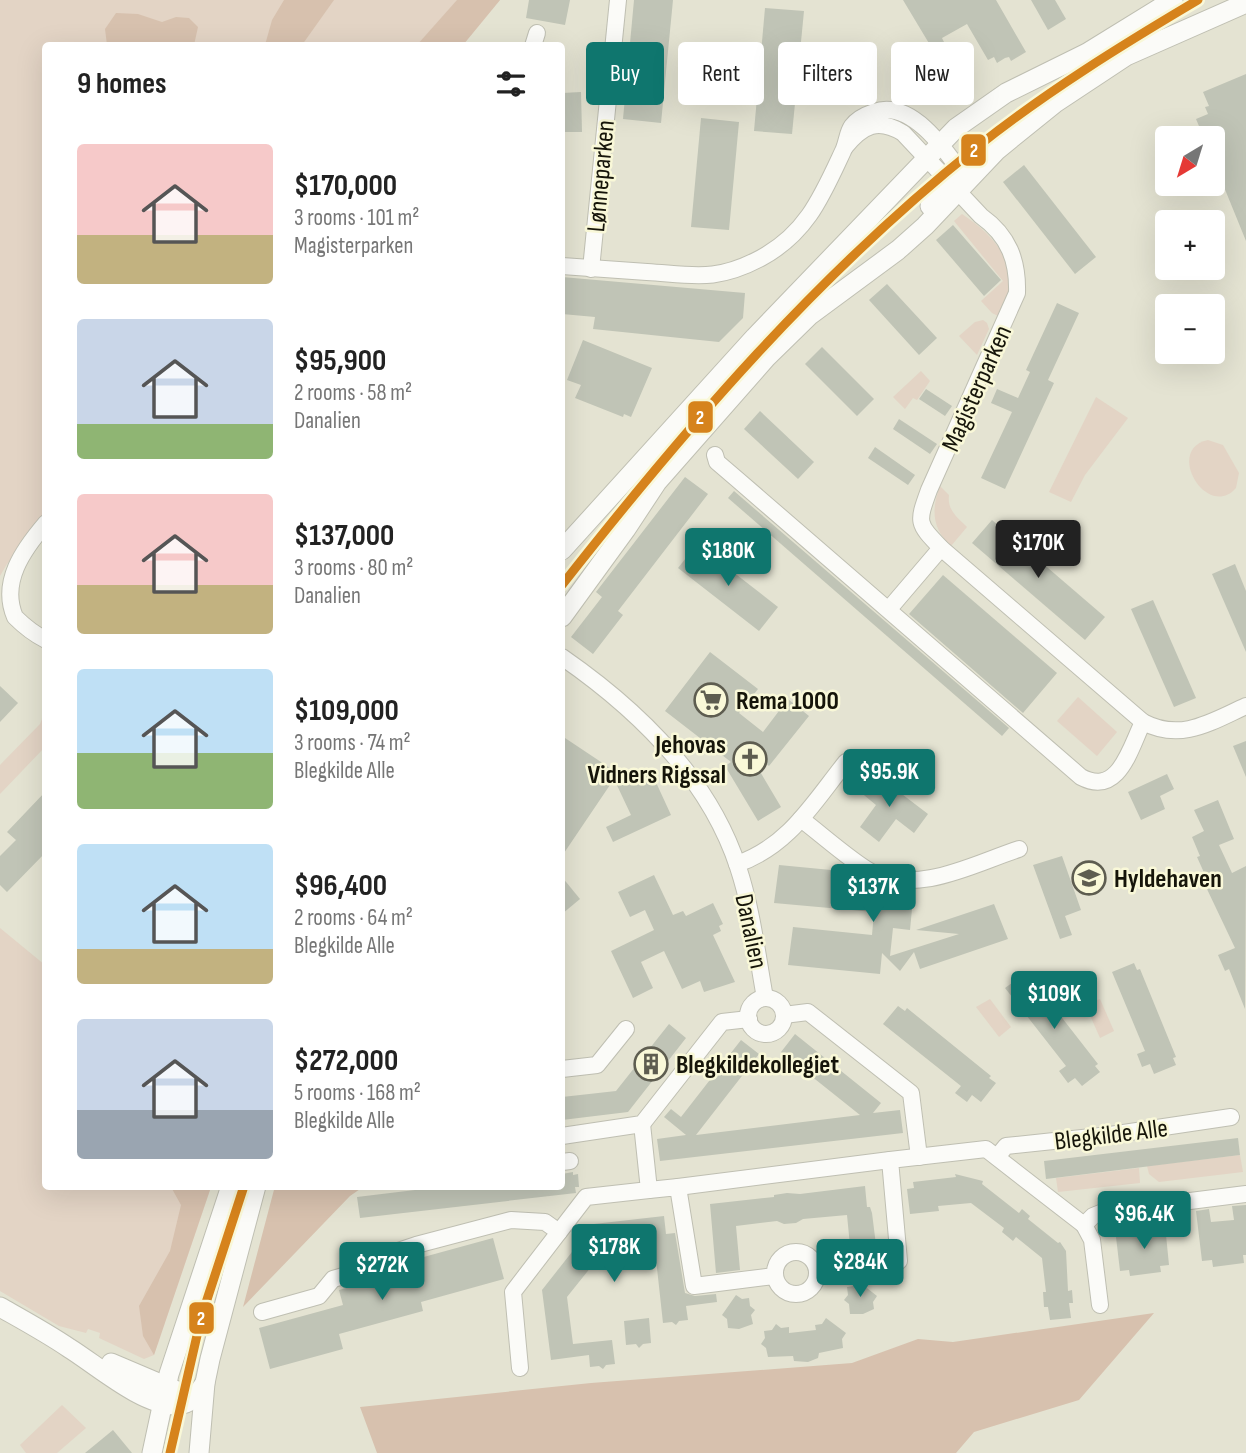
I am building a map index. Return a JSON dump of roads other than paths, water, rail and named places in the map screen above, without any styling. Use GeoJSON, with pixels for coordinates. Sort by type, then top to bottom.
{"type":"FeatureCollection","features":[{"type":"Feature","properties":{"kind":"street","name":"Lønneparken"},"geometry":{"type":"LineString","coordinates":[[591,268],[618,0]]}},
{"type":"Feature","properties":{"kind":"street"},"geometry":{"type":"LineString","coordinates":[[565,613],[657,482],[766,358],[810,315],[898,250],[936,217],[967,119],[1006,93],[1087,53],[1173,0]]}},
{"type":"Feature","properties":{"kind":"street"},"geometry":{"type":"LineString","coordinates":[[565,547],[755,337],[876,213],[949,169],[997,150],[1035,117],[1126,55],[1226,0]]}},
{"type":"Feature","properties":{"kind":"street"},"geometry":{"type":"LineString","coordinates":[[1126,55],[1246,3]]}},
{"type":"Feature","properties":{"kind":"street","name":"Magisterparken"},"geometry":{"type":"LineString","coordinates":[[565,266],[684,277],[718,275],[762,257],[787,240],[816,208],[845,146],[849,131],[858,120],[873,112],[888,109],[910,117],[981,216],[993,224],[1016,262],[1017,293],[920,516],[923,530],[1143,722],[1169,731],[1198,728],[1246,706]]}},
{"type":"Feature","properties":{"kind":"street"},"geometry":{"type":"LineString","coordinates":[[715,455],[717,462],[1082,777],[1100,783],[1111,780],[1119,770],[1143,722]]}},
{"type":"Feature","properties":{"kind":"street"},"geometry":{"type":"LineString","coordinates":[[42,528],[9,568],[3,582],[2,594],[3,608],[24,627],[42,638]]}},
{"type":"Feature","properties":{"kind":"street"},"geometry":{"type":"LineString","coordinates":[[889,609],[941,548]]}},
{"type":"Feature","properties":{"kind":"street","name":"Danalien"},"geometry":{"type":"LineString","coordinates":[[565,658],[613,697],[677,758],[715,813],[737,864],[752,918],[765,998]]}},
{"type":"Feature","properties":{"kind":"street","name":"Danalien"},"geometry":{"type":"LineString","coordinates":[[737,864],[757,857],[778,844],[846,762]]}},
{"type":"Feature","properties":{"kind":"street"},"geometry":{"type":"LineString","coordinates":[[801,819],[870,871],[888,878],[932,880],[1018,849]]}},
{"type":"Feature","properties":{"kind":"street"},"geometry":{"type":"LineString","coordinates":[[765,998],[776,1001],[784,1015],[777,1030],[766,1034],[756,1031],[748,1020],[751,1006],[765,998]]}},
{"type":"Feature","properties":{"kind":"street"},"geometry":{"type":"LineString","coordinates":[[784,1015],[808,1013],[911,1093],[919,1157]]}},
{"type":"Feature","properties":{"kind":"street"},"geometry":{"type":"LineString","coordinates":[[565,1136],[642,1124],[722,1022],[748,1020]]}},
{"type":"Feature","properties":{"kind":"street"},"geometry":{"type":"LineString","coordinates":[[565,1069],[597,1065],[626,1029]]}},
{"type":"Feature","properties":{"kind":"street","name":"Blegkilde Alle"},"geometry":{"type":"LineString","coordinates":[[997,1157],[1006,1146],[1110,1135],[1231,1117]]}},
{"type":"Feature","properties":{"kind":"street"},"geometry":{"type":"LineString","coordinates":[[642,1124],[649,1190]]}},
{"type":"Feature","properties":{"kind":"street","name":"Blegkilde Alle"},"geometry":{"type":"LineString","coordinates":[[520,1368],[513,1292],[586,1198],[986,1149],[1084,1225]]}},
{"type":"Feature","properties":{"kind":"street"},"geometry":{"type":"LineString","coordinates":[[817,1271],[899,1261],[890,1160]]}},
{"type":"Feature","properties":{"kind":"street"},"geometry":{"type":"LineString","coordinates":[[678,1187],[694,1286],[774,1276]]}},
{"type":"Feature","properties":{"kind":"street"},"geometry":{"type":"LineString","coordinates":[[152,1453],[164,1395],[230,1190]]}},
{"type":"Feature","properties":{"kind":"street"},"geometry":{"type":"LineString","coordinates":[[199,1453],[205,1382],[255,1190]]}},
{"type":"Feature","properties":{"kind":"street"},"geometry":{"type":"LineString","coordinates":[[1100,1305],[1092,1240],[1084,1225],[1093,1216],[1103,1212],[1246,1194]]}},
{"type":"Feature","properties":{"kind":"street"},"geometry":{"type":"LineString","coordinates":[[262,1312],[319,1296],[333,1279],[371,1268],[386,1255],[443,1238],[523,1219],[545,1222],[559,1232]]}},
{"type":"Feature","properties":{"kind":"street"},"geometry":{"type":"LineString","coordinates":[[793,1252],[812,1259],[817,1271],[814,1285],[809,1291],[799,1294],[787,1293],[781,1289],[774,1276],[781,1258],[793,1252]]}},
{"type":"Feature","properties":{"kind":"street"},"geometry":{"type":"LineString","coordinates":[[0,1307],[136,1391],[164,1395],[180,1405],[190,1402],[205,1382]]}},
{"type":"Feature","properties":{"kind":"street"},"geometry":{"type":"LineString","coordinates":[[186,1453],[193,1409],[190,1402]]}},
{"type":"Feature","properties":{"kind":"place","name":"Rema 1000"},"geometry":{"type":"Point","coordinates":[711,700]}},
{"type":"Feature","properties":{"kind":"place","name":"Jehovas Vidners Rigssal"},"geometry":{"type":"Point","coordinates":[750,759]}},
{"type":"Feature","properties":{"kind":"place","name":"Hyldehaven"},"geometry":{"type":"Point","coordinates":[1089,878]}},
{"type":"Feature","properties":{"kind":"place","name":"Blegkildekollegiet"},"geometry":{"type":"Point","coordinates":[651,1064]}}]}
